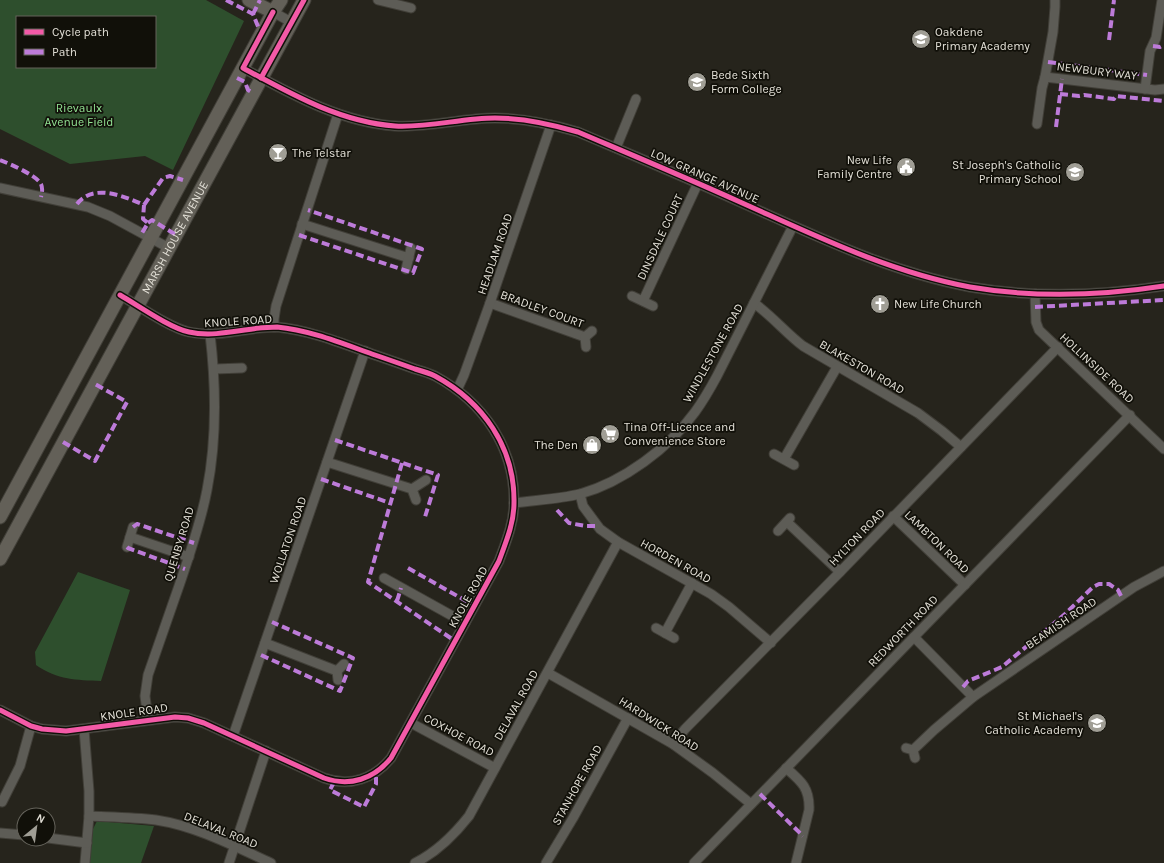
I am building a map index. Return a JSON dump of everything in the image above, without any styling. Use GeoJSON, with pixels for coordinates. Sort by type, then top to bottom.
{"type":"FeatureCollection","features":[{"type":"Feature","properties":{"kind":"street"},"geometry":{"type":"LineString","coordinates":[[249,0],[291,22]]}},
{"type":"Feature","properties":{"kind":"street","name":"MARSH HOUSE AVENUE"},"geometry":{"type":"LineString","coordinates":[[0,517],[273,12],[281,0]]}},
{"type":"Feature","properties":{"kind":"street","name":"MARSH HOUSE AVENUE"},"geometry":{"type":"LineString","coordinates":[[0,559],[304,0]]}},
{"type":"Feature","properties":{"kind":"street"},"geometry":{"type":"LineString","coordinates":[[378,0],[411,8]]}},
{"type":"Feature","properties":{"kind":"street","name":"NEWBURY WAY"},"geometry":{"type":"LineString","coordinates":[[1037,124],[1042,88],[1053,32],[1055,0]]}},
{"type":"Feature","properties":{"kind":"street","name":"NEWBURY WAY"},"geometry":{"type":"LineString","coordinates":[[1145,89],[1150,51],[1156,38],[1162,0]]}},
{"type":"Feature","properties":{"kind":"street","name":"LOW GRANGE AVENUE"},"geometry":{"type":"LineString","coordinates":[[243,68],[324,109],[366,122],[396,126],[441,124],[494,118],[530,121],[578,132],[870,259],[931,278],[974,287],[1035,294],[1085,295],[1164,286]]}},
{"type":"Feature","properties":{"kind":"street","name":"NEWBURY WAY"},"geometry":{"type":"LineString","coordinates":[[1045,77],[1163,92]]}},
{"type":"Feature","properties":{"kind":"street"},"geometry":{"type":"LineString","coordinates":[[616,148],[636,99]]}},
{"type":"Feature","properties":{"kind":"street"},"geometry":{"type":"LineString","coordinates":[[274,327],[276,306],[338,114]]}},
{"type":"Feature","properties":{"kind":"street","name":"HEADLAM ROAD"},"geometry":{"type":"LineString","coordinates":[[457,390],[464,375],[490,303],[551,125]]}},
{"type":"Feature","properties":{"kind":"street","name":"DINSDALE COURT"},"geometry":{"type":"LineString","coordinates":[[643,301],[698,183]]}},
{"type":"Feature","properties":{"kind":"street"},"geometry":{"type":"LineString","coordinates":[[0,188],[88,207],[110,216],[169,248]]}},
{"type":"Feature","properties":{"kind":"street"},"geometry":{"type":"LineString","coordinates":[[302,224],[409,258]]}},
{"type":"Feature","properties":{"kind":"street","name":"WINDLESTONE ROAD"},"geometry":{"type":"LineString","coordinates":[[514,503],[580,494],[611,482],[628,472],[680,430],[694,414],[706,396],[793,226]]}},
{"type":"Feature","properties":{"kind":"street"},"geometry":{"type":"LineString","coordinates":[[406,269],[411,248]]}},
{"type":"Feature","properties":{"kind":"street","name":"HOLLINSIDE ROAD"},"geometry":{"type":"LineString","coordinates":[[1035,294],[1036,322],[1039,330],[1164,449]]}},
{"type":"Feature","properties":{"kind":"street","name":"KNOLE ROAD"},"geometry":{"type":"LineString","coordinates":[[0,710],[31,726],[54,731],[84,729],[175,717],[188,718],[204,723],[329,780],[347,783],[358,781],[376,773],[386,765],[391,758],[499,561],[508,539],[514,503],[511,470],[507,455],[482,414],[472,401],[457,390],[433,376],[300,330],[274,327],[197,334],[180,329],[120,295]]}},
{"type":"Feature","properties":{"kind":"street"},"geometry":{"type":"LineString","coordinates":[[632,296],[653,306]]}},
{"type":"Feature","properties":{"kind":"street","name":"BRADLEY COURT"},"geometry":{"type":"LineString","coordinates":[[490,303],[588,338]]}},
{"type":"Feature","properties":{"kind":"street","name":"BLAKESTON ROAD"},"geometry":{"type":"LineString","coordinates":[[754,303],[764,310],[793,339],[813,353],[918,413],[961,448]]}},
{"type":"Feature","properties":{"kind":"street","name":"QUENBY ROAD"},"geometry":{"type":"LineString","coordinates":[[148,720],[145,696],[148,675],[189,557],[200,521],[207,490],[211,465],[214,422],[215,370],[210,334]]}},
{"type":"Feature","properties":{"kind":"street","name":"HYLTON ROAD"},"geometry":{"type":"LineString","coordinates":[[673,744],[685,729],[840,572],[1058,347]]}},
{"type":"Feature","properties":{"kind":"street","name":"WOLLATON ROAD"},"geometry":{"type":"LineString","coordinates":[[233,736],[365,352]]}},
{"type":"Feature","properties":{"kind":"street"},"geometry":{"type":"LineString","coordinates":[[784,459],[837,367]]}},
{"type":"Feature","properties":{"kind":"street"},"geometry":{"type":"LineString","coordinates":[[215,370],[242,368]]}},
{"type":"Feature","properties":{"kind":"street","name":"REDWORTH ROAD"},"geometry":{"type":"LineString","coordinates":[[694,863],[1130,415]]}},
{"type":"Feature","properties":{"kind":"street"},"geometry":{"type":"LineString","coordinates":[[774,454],[794,465]]}},
{"type":"Feature","properties":{"kind":"street"},"geometry":{"type":"LineString","coordinates":[[327,462],[412,489]]}},
{"type":"Feature","properties":{"kind":"street"},"geometry":{"type":"LineString","coordinates":[[412,489],[426,480]]}},
{"type":"Feature","properties":{"kind":"street"},"geometry":{"type":"LineString","coordinates":[[412,489],[416,500]]}},
{"type":"Feature","properties":{"kind":"street","name":"HORDEN ROAD"},"geometry":{"type":"LineString","coordinates":[[580,494],[583,506],[600,529],[618,542],[692,583],[729,607],[771,642]]}},
{"type":"Feature","properties":{"kind":"street","name":"LAMBTON ROAD"},"geometry":{"type":"LineString","coordinates":[[894,516],[965,585]]}},
{"type":"Feature","properties":{"kind":"street"},"geometry":{"type":"LineString","coordinates":[[778,531],[788,520],[840,572]]}},
{"type":"Feature","properties":{"kind":"street"},"geometry":{"type":"LineString","coordinates":[[127,546],[133,526]]}},
{"type":"Feature","properties":{"kind":"street"},"geometry":{"type":"LineString","coordinates":[[130,537],[189,557]]}},
{"type":"Feature","properties":{"kind":"street","name":"DELAVAL ROAD"},"geometry":{"type":"LineString","coordinates":[[415,863],[447,840],[469,816],[618,542]]}},
{"type":"Feature","properties":{"kind":"street","name":"BEAMISH ROAD"},"geometry":{"type":"LineString","coordinates":[[912,752],[934,730],[973,697],[1134,587],[1164,571]]}},
{"type":"Feature","properties":{"kind":"street"},"geometry":{"type":"LineString","coordinates":[[384,578],[465,623]]}},
{"type":"Feature","properties":{"kind":"street"},"geometry":{"type":"LineString","coordinates":[[665,633],[692,583]]}},
{"type":"Feature","properties":{"kind":"street"},"geometry":{"type":"LineString","coordinates":[[656,628],[674,638]]}},
{"type":"Feature","properties":{"kind":"street"},"geometry":{"type":"LineString","coordinates":[[914,637],[973,697]]}},
{"type":"Feature","properties":{"kind":"street"},"geometry":{"type":"LineString","coordinates":[[265,643],[340,672]]}},
{"type":"Feature","properties":{"kind":"street","name":"HARDWICK ROAD"},"geometry":{"type":"LineString","coordinates":[[548,673],[673,744],[713,773],[751,804]]}},
{"type":"Feature","properties":{"kind":"street","name":"STANHOPE ROAD"},"geometry":{"type":"LineString","coordinates":[[546,863],[573,818],[628,718]]}},
{"type":"Feature","properties":{"kind":"street","name":"COXHOE ROAD"},"geometry":{"type":"LineString","coordinates":[[411,723],[495,768]]}},
{"type":"Feature","properties":{"kind":"street"},"geometry":{"type":"LineString","coordinates":[[3,803],[20,766],[31,726]]}},
{"type":"Feature","properties":{"kind":"street"},"geometry":{"type":"LineString","coordinates":[[84,729],[89,791],[89,816],[85,863]]}},
{"type":"Feature","properties":{"kind":"street"},"geometry":{"type":"LineString","coordinates":[[229,863],[266,751]]}},
{"type":"Feature","properties":{"kind":"street"},"geometry":{"type":"LineString","coordinates":[[786,768],[800,780],[806,788],[809,801],[809,810],[796,863]]}},
{"type":"Feature","properties":{"kind":"street","name":"DELAVAL ROAD"},"geometry":{"type":"LineString","coordinates":[[89,816],[156,820],[193,830],[234,846],[270,863]]}},
{"type":"Feature","properties":{"kind":"street"},"geometry":{"type":"LineString","coordinates":[[0,833],[16,834]]}},
{"type":"Feature","properties":{"kind":"street"},"geometry":{"type":"LineString","coordinates":[[56,839],[87,843]]}},
{"type":"Feature","properties":{"kind":"green space","name":"Rievaulx Avenue Field"},"geometry":{"type":"Polygon","coordinates":[[[0,0],[206,0],[244,21],[173,170],[145,156],[70,164],[0,129],[0,0]]]}},
{"type":"Feature","properties":{"kind":"green space"},"geometry":{"type":"Polygon","coordinates":[[[78,572],[130,590],[101,681],[67,678],[52,674],[36,665],[35,652],[78,572]]]}},
{"type":"Feature","properties":{"kind":"green space"},"geometry":{"type":"Polygon","coordinates":[[[97,821],[154,826],[141,863],[89,863],[93,829],[97,821]]]}},
{"type":"Feature","properties":{"kind":"marked path"},"geometry":{"type":"LineString","coordinates":[[226,0],[253,14],[261,34]]}},
{"type":"Feature","properties":{"kind":"marked path"},"geometry":{"type":"LineString","coordinates":[[253,14],[260,0]]}},
{"type":"Feature","properties":{"kind":"marked path"},"geometry":{"type":"LineString","coordinates":[[1109,40],[1114,0]]}},
{"type":"Feature","properties":{"kind":"marked path"},"geometry":{"type":"LineString","coordinates":[[1153,46],[1160,47],[1164,45]]}},
{"type":"Feature","properties":{"kind":"marked path"},"geometry":{"type":"LineString","coordinates":[[1048,62],[1147,75]]}},
{"type":"Feature","properties":{"kind":"marked path"},"geometry":{"type":"LineString","coordinates":[[237,78],[245,82],[248,90],[253,93]]}},
{"type":"Feature","properties":{"kind":"marked path"},"geometry":{"type":"LineString","coordinates":[[1056,127],[1062,79]]}},
{"type":"Feature","properties":{"kind":"marked path"},"geometry":{"type":"LineString","coordinates":[[1060,94],[1079,96],[1084,95],[1114,99],[1116,96],[1164,101]]}},
{"type":"Feature","properties":{"kind":"marked path"},"geometry":{"type":"LineString","coordinates":[[0,160],[34,177],[41,184],[41,197]]}},
{"type":"Feature","properties":{"kind":"marked path"},"geometry":{"type":"LineString","coordinates":[[144,205],[163,178],[170,176],[183,180]]}},
{"type":"Feature","properties":{"kind":"marked path"},"geometry":{"type":"LineString","coordinates":[[77,204],[91,194],[109,193],[144,205],[143,219],[148,223],[142,233]]}},
{"type":"Feature","properties":{"kind":"marked path"},"geometry":{"type":"LineString","coordinates":[[299,235],[413,273],[422,249],[308,210]]}},
{"type":"Feature","properties":{"kind":"marked path"},"geometry":{"type":"LineString","coordinates":[[148,223],[152,220],[176,235]]}},
{"type":"Feature","properties":{"kind":"marked path"},"geometry":{"type":"LineString","coordinates":[[1035,307],[1164,300]]}},
{"type":"Feature","properties":{"kind":"marked path"},"geometry":{"type":"LineString","coordinates":[[63,442],[95,461],[127,402],[95,384]]}},
{"type":"Feature","properties":{"kind":"marked path"},"geometry":{"type":"LineString","coordinates":[[335,440],[438,475],[425,517]]}},
{"type":"Feature","properties":{"kind":"marked path"},"geometry":{"type":"LineString","coordinates":[[402,463],[368,582],[455,641]]}},
{"type":"Feature","properties":{"kind":"marked path"},"geometry":{"type":"LineString","coordinates":[[321,479],[390,503]]}},
{"type":"Feature","properties":{"kind":"marked path"},"geometry":{"type":"LineString","coordinates":[[557,510],[569,523],[586,526],[598,526]]}},
{"type":"Feature","properties":{"kind":"marked path"},"geometry":{"type":"LineString","coordinates":[[133,527],[137,524],[194,543]]}},
{"type":"Feature","properties":{"kind":"marked path"},"geometry":{"type":"LineString","coordinates":[[127,547],[185,569]]}},
{"type":"Feature","properties":{"kind":"marked path"},"geometry":{"type":"LineString","coordinates":[[408,568],[475,606]]}},
{"type":"Feature","properties":{"kind":"marked path"},"geometry":{"type":"LineString","coordinates":[[963,687],[968,681],[1002,667],[1065,614],[1093,587],[1099,584],[1109,584],[1118,590],[1121,596]]}},
{"type":"Feature","properties":{"kind":"marked path"},"geometry":{"type":"LineString","coordinates":[[397,601],[401,588]]}},
{"type":"Feature","properties":{"kind":"marked path"},"geometry":{"type":"LineString","coordinates":[[261,655],[340,691],[353,658],[272,622]]}},
{"type":"Feature","properties":{"kind":"marked path"},"geometry":{"type":"LineString","coordinates":[[334,782],[330,790],[364,807],[376,784],[376,773]]}},
{"type":"Feature","properties":{"kind":"marked path"},"geometry":{"type":"LineString","coordinates":[[760,794],[803,836]]}},
{"type":"Feature","properties":{"kind":"cycle path"},"geometry":{"type":"LineString","coordinates":[[261,78],[304,0]]}},
{"type":"Feature","properties":{"kind":"cycle path"},"geometry":{"type":"LineString","coordinates":[[273,12],[243,68],[298,97],[335,113],[355,119],[395,126],[420,126],[483,118],[505,118],[537,122],[568,129],[852,251],[910,272],[970,287],[1018,293],[1091,294],[1164,286]]}},
{"type":"Feature","properties":{"kind":"cycle path"},"geometry":{"type":"LineString","coordinates":[[0,710],[31,726],[42,729],[66,731],[175,717],[188,718],[204,723],[324,778],[343,782],[361,779],[377,771],[391,758],[499,561],[509,532],[514,510],[513,483],[509,463],[502,445],[493,428],[468,399],[435,376],[301,331],[277,327],[215,334],[181,330],[120,295]]}},
{"type":"Feature","properties":{"kind":"place","name":"Oakdene Primary Academy"},"geometry":{"type":"Point","coordinates":[921,39]}},
{"type":"Feature","properties":{"kind":"place","name":"Bede Sixth Form College"},"geometry":{"type":"Point","coordinates":[697,82]}},
{"type":"Feature","properties":{"kind":"place","name":"The Telstar"},"geometry":{"type":"Point","coordinates":[278,153]}},
{"type":"Feature","properties":{"kind":"place","name":"New Life Family Centre"},"geometry":{"type":"Point","coordinates":[906,167]}},
{"type":"Feature","properties":{"kind":"place","name":"St Joseph's Catholic Primary School"},"geometry":{"type":"Point","coordinates":[1075,172]}},
{"type":"Feature","properties":{"kind":"place","name":"New Life Church"},"geometry":{"type":"Point","coordinates":[880,304]}},
{"type":"Feature","properties":{"kind":"place","name":"Tina Off-Licence and Convenience Store"},"geometry":{"type":"Point","coordinates":[610,434]}},
{"type":"Feature","properties":{"kind":"place","name":"The Den"},"geometry":{"type":"Point","coordinates":[592,445]}},
{"type":"Feature","properties":{"kind":"place","name":"St Michael's Catholic Academy"},"geometry":{"type":"Point","coordinates":[1097,723]}}]}
